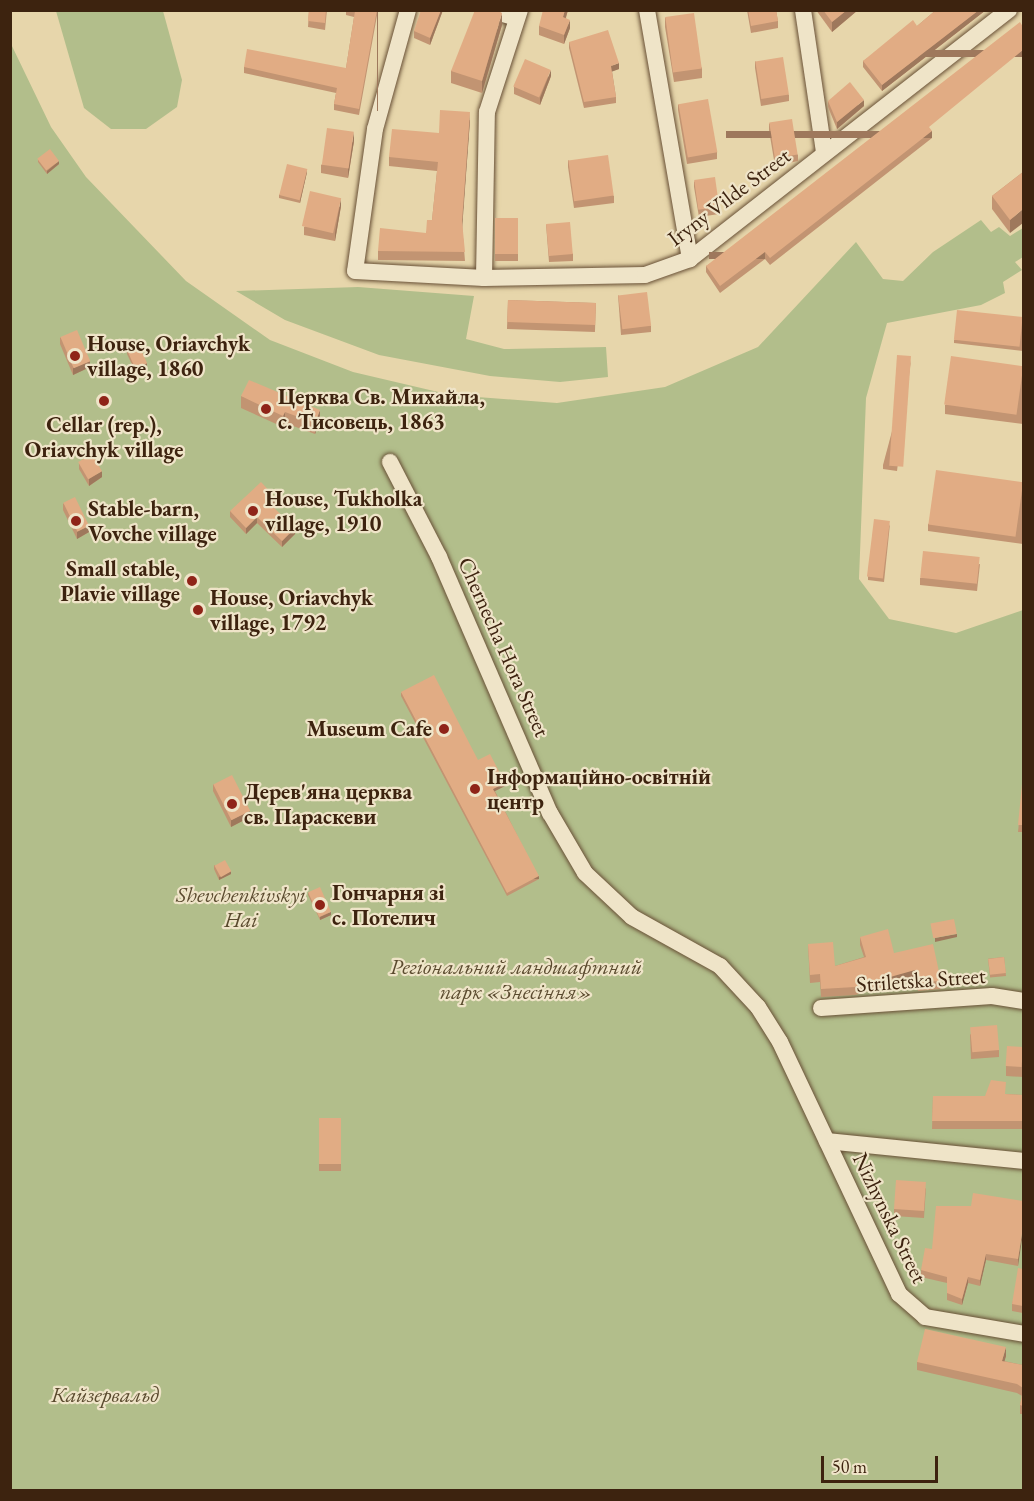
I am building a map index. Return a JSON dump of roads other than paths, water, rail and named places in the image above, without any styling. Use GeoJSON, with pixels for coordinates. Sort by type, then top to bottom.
{"type":"FeatureCollection","features":[{"type":"Feature","properties":{"kind":"street","name":"Iryny Vilde Street"},"geometry":{"type":"LineString","coordinates":[[408,10],[375,129],[355,271],[484,278],[645,275],[690,259],[1009,10]]}},
{"type":"Feature","properties":{"kind":"street"},"geometry":{"type":"LineString","coordinates":[[484,278],[487,112],[518,14],[489,10]]}},
{"type":"Feature","properties":{"kind":"street"},"geometry":{"type":"LineString","coordinates":[[647,10],[690,259]]}},
{"type":"Feature","properties":{"kind":"street"},"geometry":{"type":"LineString","coordinates":[[803,10],[824,153]]}},
{"type":"Feature","properties":{"kind":"street","name":"Chernecha Hora Street"},"geometry":{"type":"LineString","coordinates":[[390,462],[439,557],[550,813],[573,854],[606,897],[720,966],[758,1007],[827,1141]]}},
{"type":"Feature","properties":{"kind":"street","name":"Striletska Street"},"geometry":{"type":"LineString","coordinates":[[821,1008],[992,996],[1023,1001]]}},
{"type":"Feature","properties":{"kind":"street"},"geometry":{"type":"LineString","coordinates":[[827,1141],[1023,1161]]}},
{"type":"Feature","properties":{"kind":"street","name":"Nizhynska Street"},"geometry":{"type":"LineString","coordinates":[[827,1141],[899,1294],[917,1312],[1023,1334]]}},
{"type":"Feature","properties":{"kind":"place","name":"House, Oriavchyk village, 1860"},"geometry":{"type":"Point","coordinates":[75,356]}},
{"type":"Feature","properties":{"kind":"place","name":"Cellar (rep.), Oriavchyk village"},"geometry":{"type":"Point","coordinates":[104,401]}},
{"type":"Feature","properties":{"kind":"place","name":"Церква Св. Михайла, с. Тисовець, 1863"},"geometry":{"type":"Point","coordinates":[266,409]}},
{"type":"Feature","properties":{"kind":"place","name":"House, Tukholka village, 1910"},"geometry":{"type":"Point","coordinates":[253,511]}},
{"type":"Feature","properties":{"kind":"place","name":"Stable-barn, Vovche village"},"geometry":{"type":"Point","coordinates":[76,521]}},
{"type":"Feature","properties":{"kind":"place","name":"Small stable, Plavie village"},"geometry":{"type":"Point","coordinates":[192,581]}},
{"type":"Feature","properties":{"kind":"place","name":"House, Oriavchyk village, 1792"},"geometry":{"type":"Point","coordinates":[198,610]}},
{"type":"Feature","properties":{"kind":"place","name":"Museum Cafe"},"geometry":{"type":"Point","coordinates":[444,729]}},
{"type":"Feature","properties":{"kind":"place","name":"Інформаційно-освітній центр"},"geometry":{"type":"Point","coordinates":[475,789]}},
{"type":"Feature","properties":{"kind":"place","name":"Дерев'яна церква св. Параскеви"},"geometry":{"type":"Point","coordinates":[232,804]}},
{"type":"Feature","properties":{"kind":"place","name":"Гончарня зі с. Потелич"},"geometry":{"type":"Point","coordinates":[320,905]}},
{"type":"Feature","properties":{"kind":"park label","name":"Shevchenkivskyi Hai"},"geometry":{"type":"Point","coordinates":[241,906]}},
{"type":"Feature","properties":{"kind":"park label","name":"Регіональний ландшафтний парк «Знесіння»"},"geometry":{"type":"Point","coordinates":[516,978]}},
{"type":"Feature","properties":{"kind":"park label","name":"Кайзервальд"},"geometry":{"type":"Point","coordinates":[105,1395]}}]}
